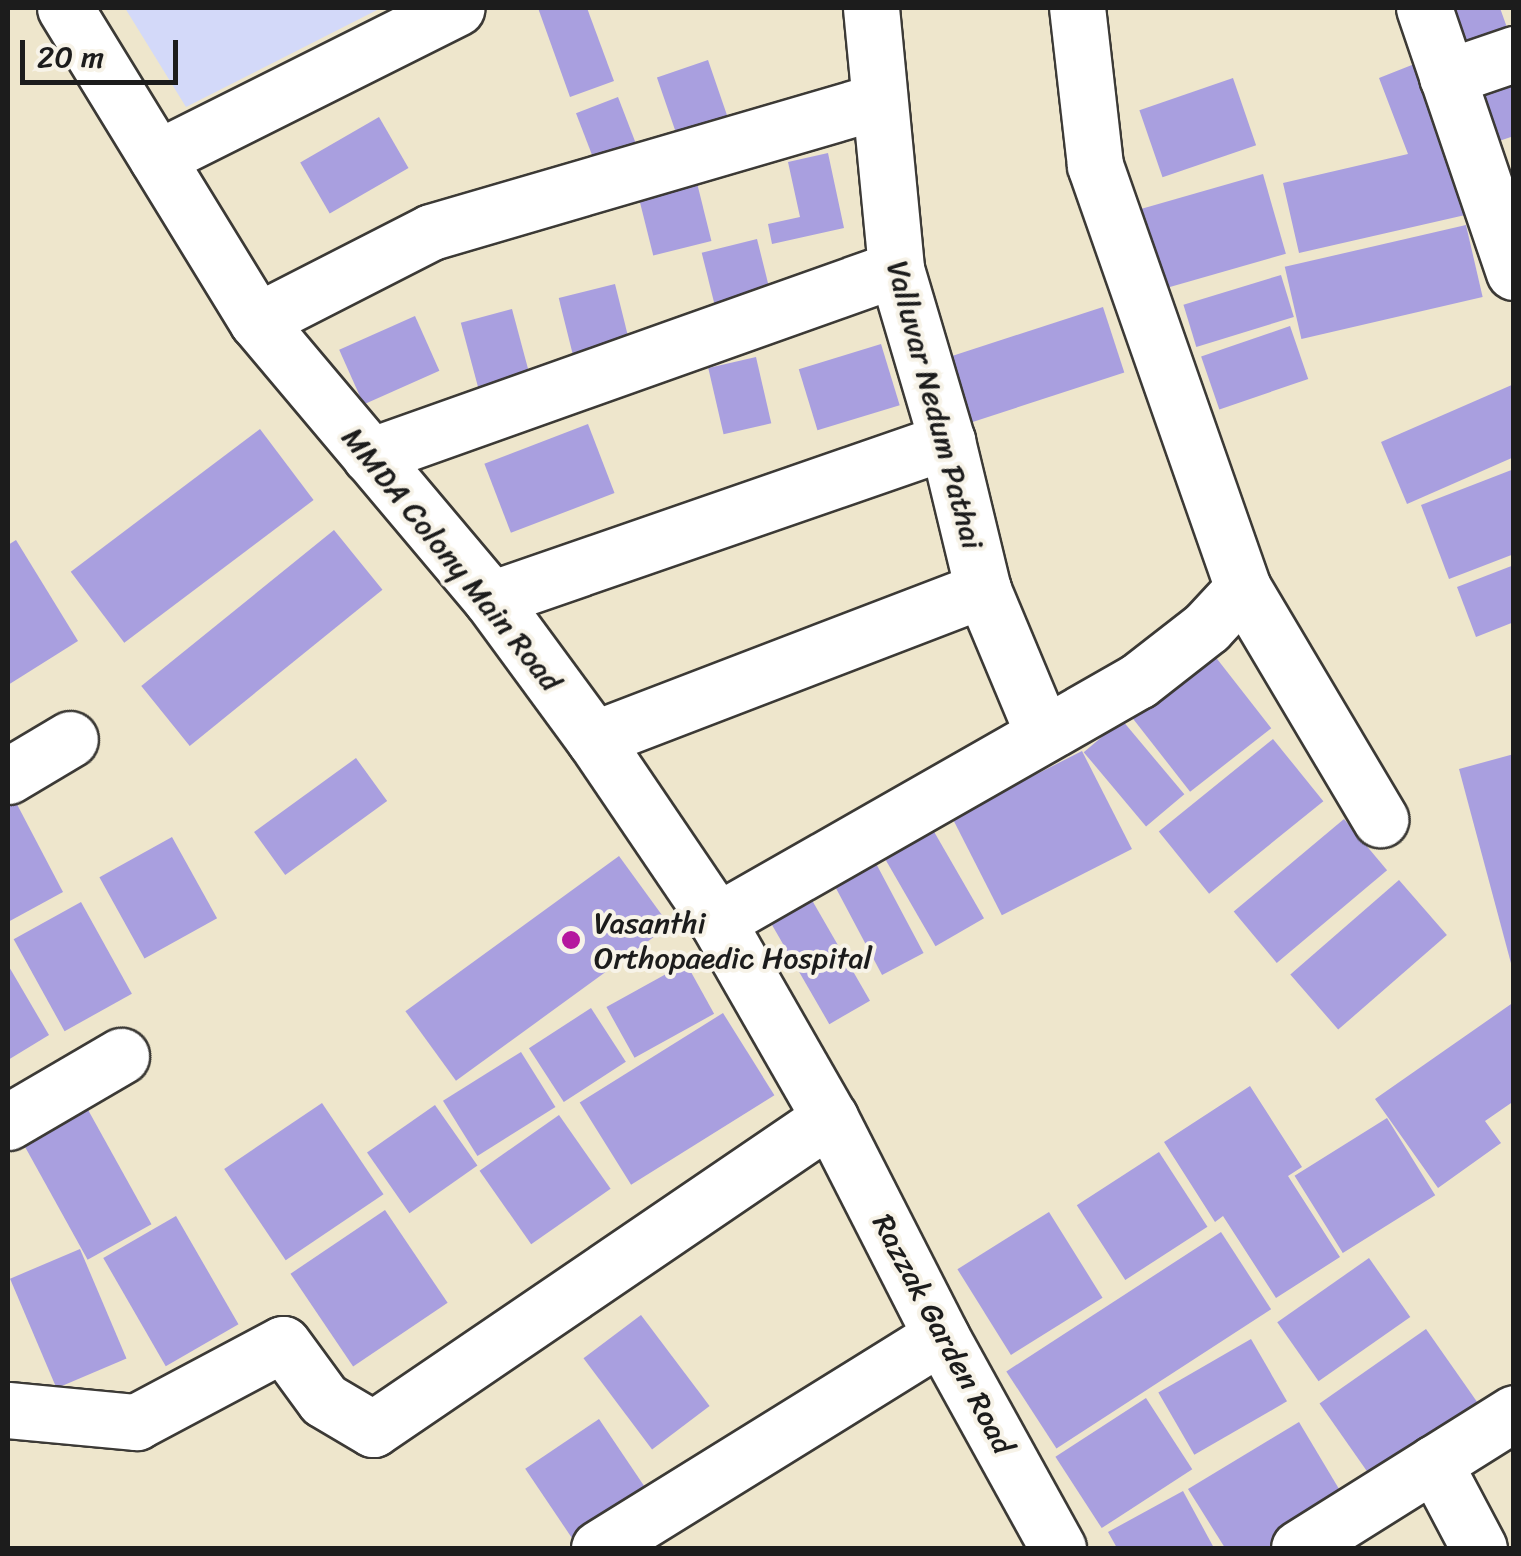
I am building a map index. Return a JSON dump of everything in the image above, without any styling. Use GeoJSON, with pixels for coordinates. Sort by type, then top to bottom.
{"type":"FeatureCollection","features":[{"type":"Feature","properties":{"kind":"street","name":"MMDA Colony Main Road"},"geometry":{"type":"LineString","coordinates":[[65,8],[257,321],[490,599],[594,738],[717,921],[830,1118]]}},
{"type":"Feature","properties":{"kind":"street"},"geometry":{"type":"LineString","coordinates":[[157,158],[456,8]]}},
{"type":"Feature","properties":{"kind":"street","name":"Valluvar Nedum Pathai"},"geometry":{"type":"LineString","coordinates":[[871,8],[896,269],[947,441],[983,590],[1042,732]]}},
{"type":"Feature","properties":{"kind":"street"},"geometry":{"type":"LineString","coordinates":[[1077,8],[1094,166],[1243,588],[1380,818]]}},
{"type":"Feature","properties":{"kind":"street"},"geometry":{"type":"LineString","coordinates":[[1424,8],[1514,272]]}},
{"type":"Feature","properties":{"kind":"street"},"geometry":{"type":"LineString","coordinates":[[1448,76],[1514,54]]}},
{"type":"Feature","properties":{"kind":"street"},"geometry":{"type":"LineString","coordinates":[[257,321],[431,232],[879,101]]}},
{"type":"Feature","properties":{"kind":"street"},"geometry":{"type":"LineString","coordinates":[[370,456],[896,269]]}},
{"type":"Feature","properties":{"kind":"street"},"geometry":{"type":"LineString","coordinates":[[490,599],[947,441]]}},
{"type":"Feature","properties":{"kind":"street"},"geometry":{"type":"LineString","coordinates":[[717,921],[1042,732],[1138,681],[1207,627],[1243,588]]}},
{"type":"Feature","properties":{"kind":"street"},"geometry":{"type":"LineString","coordinates":[[594,738],[983,590]]}},
{"type":"Feature","properties":{"kind":"street"},"geometry":{"type":"LineString","coordinates":[[8,776],[70,739]]}},
{"type":"Feature","properties":{"kind":"street"},"geometry":{"type":"LineString","coordinates":[[8,1122],[121,1056]]}},
{"type":"Feature","properties":{"kind":"street"},"geometry":{"type":"LineString","coordinates":[[8,1410],[136,1422],[283,1344],[324,1400],[373,1429],[830,1118]]}},
{"type":"Feature","properties":{"kind":"street","name":"Razzak Garden Road"},"geometry":{"type":"LineString","coordinates":[[830,1118],[941,1336],[1058,1548]]}},
{"type":"Feature","properties":{"kind":"street"},"geometry":{"type":"LineString","coordinates":[[599,1548],[941,1336]]}},
{"type":"Feature","properties":{"kind":"street"},"geometry":{"type":"LineString","coordinates":[[1299,1548],[1514,1413]]}},
{"type":"Feature","properties":{"kind":"street"},"geometry":{"type":"LineString","coordinates":[[1434,1463],[1478,1548]]}},
{"type":"Feature","properties":{"kind":"shaded area"},"geometry":{"type":"Polygon","coordinates":[[[125,8],[381,8],[186,107],[125,8]]]}},
{"type":"Feature","properties":{"kind":"building"},"geometry":{"type":"Polygon","coordinates":[[[538,8],[587,8],[614,81],[570,97],[538,8]]]}},
{"type":"Feature","properties":{"kind":"building"},"geometry":{"type":"Polygon","coordinates":[[[1446,8],[1500,8],[1514,47],[1467,68],[1446,8]]]}},
{"type":"Feature","properties":{"kind":"building"},"geometry":{"type":"Polygon","coordinates":[[[1427,59],[1474,213],[1299,253],[1283,183],[1408,154],[1379,78],[1427,59]]]}},
{"type":"Feature","properties":{"kind":"building"},"geometry":{"type":"Polygon","coordinates":[[[708,60],[734,135],[683,152],[657,78],[708,60]]]}},
{"type":"Feature","properties":{"kind":"building"},"geometry":{"type":"Polygon","coordinates":[[[1514,62],[1514,136],[1484,146],[1461,80],[1514,62]]]}},
{"type":"Feature","properties":{"kind":"building"},"geometry":{"type":"Polygon","coordinates":[[[1233,78],[1256,145],[1163,177],[1139,110],[1233,78]]]}},
{"type":"Feature","properties":{"kind":"building"},"geometry":{"type":"Polygon","coordinates":[[[618,97],[643,162],[601,178],[576,113],[618,97]]]}},
{"type":"Feature","properties":{"kind":"building"},"geometry":{"type":"Polygon","coordinates":[[[379,117],[408,168],[330,214],[300,162],[379,117]]]}},
{"type":"Feature","properties":{"kind":"building"},"geometry":{"type":"Polygon","coordinates":[[[828,153],[844,228],[772,244],[768,224],[800,217],[788,162],[828,153]]]}},
{"type":"Feature","properties":{"kind":"building"},"geometry":{"type":"Polygon","coordinates":[[[1263,174],[1286,254],[1164,289],[1141,209],[1263,174]]]}},
{"type":"Feature","properties":{"kind":"building"},"geometry":{"type":"Polygon","coordinates":[[[695,175],[711,241],[653,255],[637,190],[695,175]]]}},
{"type":"Feature","properties":{"kind":"building"},"geometry":{"type":"Polygon","coordinates":[[[1466,225],[1483,297],[1301,339],[1285,267],[1466,225]]]}},
{"type":"Feature","properties":{"kind":"building"},"geometry":{"type":"Polygon","coordinates":[[[757,239],[774,308],[719,322],[702,253],[757,239]]]}},
{"type":"Feature","properties":{"kind":"building"},"geometry":{"type":"Polygon","coordinates":[[[1281,275],[1294,317],[1196,347],[1183,305],[1281,275]]]}},
{"type":"Feature","properties":{"kind":"building"},"geometry":{"type":"Polygon","coordinates":[[[615,284],[631,348],[575,362],[559,298],[615,284]]]}},
{"type":"Feature","properties":{"kind":"building"},"geometry":{"type":"Polygon","coordinates":[[[1103,307],[1124,373],[963,425],[941,360],[1103,307]]]}},
{"type":"Feature","properties":{"kind":"building"},"geometry":{"type":"Polygon","coordinates":[[[512,309],[531,380],[480,393],[461,323],[512,309]]]}},
{"type":"Feature","properties":{"kind":"building"},"geometry":{"type":"Polygon","coordinates":[[[415,316],[439,371],[364,405],[339,350],[415,316]]]}},
{"type":"Feature","properties":{"kind":"building"},"geometry":{"type":"Polygon","coordinates":[[[1290,326],[1308,379],[1219,410],[1201,357],[1290,326]]]}},
{"type":"Feature","properties":{"kind":"building"},"geometry":{"type":"Polygon","coordinates":[[[881,344],[900,405],[817,430],[799,369],[881,344]]]}},
{"type":"Feature","properties":{"kind":"building"},"geometry":{"type":"Polygon","coordinates":[[[756,357],[771,423],[724,434],[708,368],[756,357]]]}},
{"type":"Feature","properties":{"kind":"building"},"geometry":{"type":"Polygon","coordinates":[[[1514,384],[1514,457],[1407,504],[1381,442],[1514,384]]]}},
{"type":"Feature","properties":{"kind":"building"},"geometry":{"type":"Polygon","coordinates":[[[588,424],[615,493],[511,533],[484,464],[588,424]]]}},
{"type":"Feature","properties":{"kind":"building"},"geometry":{"type":"Polygon","coordinates":[[[260,429],[314,500],[124,643],[71,572],[260,429]]]}},
{"type":"Feature","properties":{"kind":"building"},"geometry":{"type":"Polygon","coordinates":[[[1514,469],[1514,554],[1449,579],[1421,505],[1514,469]]]}},
{"type":"Feature","properties":{"kind":"building"},"geometry":{"type":"Polygon","coordinates":[[[334,530],[382,590],[190,746],[141,686],[334,530]]]}},
{"type":"Feature","properties":{"kind":"building"},"geometry":{"type":"Polygon","coordinates":[[[16,540],[78,641],[8,685],[8,545],[16,540]]]}},
{"type":"Feature","properties":{"kind":"building"},"geometry":{"type":"Polygon","coordinates":[[[1514,565],[1514,622],[1476,637],[1457,587],[1514,565]]]}},
{"type":"Feature","properties":{"kind":"building"},"geometry":{"type":"Polygon","coordinates":[[[1214,655],[1271,728],[1190,792],[1133,718],[1214,655]]]}},
{"type":"Feature","properties":{"kind":"building"},"geometry":{"type":"Polygon","coordinates":[[[1122,720],[1184,794],[1146,826],[1084,752],[1122,720]]]}},
{"type":"Feature","properties":{"kind":"building"},"geometry":{"type":"Polygon","coordinates":[[[1273,739],[1323,801],[1209,894],[1159,832],[1273,739]]]}},
{"type":"Feature","properties":{"kind":"building"},"geometry":{"type":"Polygon","coordinates":[[[1082,751],[1132,849],[1002,915],[952,817],[1082,751]]]}},
{"type":"Feature","properties":{"kind":"building"},"geometry":{"type":"Polygon","coordinates":[[[1514,754],[1514,967],[1512,967],[1459,769],[1514,754]]]}},
{"type":"Feature","properties":{"kind":"building"},"geometry":{"type":"Polygon","coordinates":[[[356,758],[387,801],[285,875],[254,832],[356,758]]]}},
{"type":"Feature","properties":{"kind":"building"},"geometry":{"type":"Polygon","coordinates":[[[8,792],[63,892],[8,922],[8,792]]]}},
{"type":"Feature","properties":{"kind":"building"},"geometry":{"type":"Polygon","coordinates":[[[925,816],[984,918],[936,946],[877,844],[925,816]]]}},
{"type":"Feature","properties":{"kind":"building"},"geometry":{"type":"Polygon","coordinates":[[[1344,819],[1387,870],[1277,963],[1234,912],[1344,819]]]}},
{"type":"Feature","properties":{"kind":"building"},"geometry":{"type":"Polygon","coordinates":[[[172,837],[217,918],[144,959],[99,877],[172,837]]]}},
{"type":"Feature","properties":{"kind":"building"},"geometry":{"type":"Polygon","coordinates":[[[871,854],[924,953],[882,975],[830,876],[871,854]]]}},
{"type":"Feature","properties":{"kind":"building"},"geometry":{"type":"Polygon","coordinates":[[[619,856],[670,926],[456,1081],[405,1011],[619,856]]]}},
{"type":"Feature","properties":{"kind":"building"},"geometry":{"type":"Polygon","coordinates":[[[1399,880],[1447,935],[1338,1030],[1290,974],[1399,880]]]}},
{"type":"Feature","properties":{"kind":"building"},"geometry":{"type":"Polygon","coordinates":[[[809,895],[870,1001],[829,1024],[768,918],[809,895]]]}},
{"type":"Feature","properties":{"kind":"building"},"geometry":{"type":"Polygon","coordinates":[[[81,902],[132,994],[65,1031],[14,939],[81,902]]]}},
{"type":"Feature","properties":{"kind":"building"},"geometry":{"type":"Polygon","coordinates":[[[686,963],[714,1014],[635,1058],[606,1007],[686,963]]]}},
{"type":"Feature","properties":{"kind":"building"},"geometry":{"type":"Polygon","coordinates":[[[8,965],[49,1035],[8,1060],[8,965]]]}},
{"type":"Feature","properties":{"kind":"building"},"geometry":{"type":"Polygon","coordinates":[[[1514,1002],[1514,1101],[1485,1121],[1501,1143],[1438,1188],[1375,1099],[1514,1002]]]}},
{"type":"Feature","properties":{"kind":"building"},"geometry":{"type":"Polygon","coordinates":[[[591,1008],[626,1062],[564,1102],[529,1048],[591,1008]]]}},
{"type":"Feature","properties":{"kind":"building"},"geometry":{"type":"Polygon","coordinates":[[[723,1013],[774,1095],[631,1185],[580,1103],[723,1013]]]}},
{"type":"Feature","properties":{"kind":"building"},"geometry":{"type":"Polygon","coordinates":[[[521,1052],[555,1107],[477,1156],[443,1101],[521,1052]]]}},
{"type":"Feature","properties":{"kind":"building"},"geometry":{"type":"Polygon","coordinates":[[[1250,1086],[1302,1167],[1288,1176],[1340,1257],[1276,1298],[1223,1216],[1215,1222],[1164,1142],[1250,1086]]]}},
{"type":"Feature","properties":{"kind":"building"},"geometry":{"type":"Polygon","coordinates":[[[322,1103],[384,1194],[286,1260],[224,1169],[322,1103]]]}},
{"type":"Feature","properties":{"kind":"building"},"geometry":{"type":"Polygon","coordinates":[[[435,1105],[477,1166],[409,1213],[367,1153],[435,1105]]]}},
{"type":"Feature","properties":{"kind":"building"},"geometry":{"type":"Polygon","coordinates":[[[87,1108],[151,1224],[88,1260],[23,1143],[87,1108]]]}},
{"type":"Feature","properties":{"kind":"building"},"geometry":{"type":"Polygon","coordinates":[[[559,1115],[611,1189],[531,1244],[480,1171],[559,1115]]]}},
{"type":"Feature","properties":{"kind":"building"},"geometry":{"type":"Polygon","coordinates":[[[1387,1118],[1435,1195],[1343,1253],[1295,1176],[1387,1118]]]}},
{"type":"Feature","properties":{"kind":"building"},"geometry":{"type":"Polygon","coordinates":[[[1159,1152],[1207,1227],[1125,1280],[1077,1205],[1159,1152]]]}},
{"type":"Feature","properties":{"kind":"building"},"geometry":{"type":"Polygon","coordinates":[[[385,1210],[448,1303],[353,1367],[290,1274],[385,1210]]]}},
{"type":"Feature","properties":{"kind":"building"},"geometry":{"type":"Polygon","coordinates":[[[1049,1212],[1103,1298],[1011,1355],[957,1269],[1049,1212]]]}},
{"type":"Feature","properties":{"kind":"building"},"geometry":{"type":"Polygon","coordinates":[[[176,1216],[238,1324],[166,1366],[103,1258],[176,1216]]]}},
{"type":"Feature","properties":{"kind":"building"},"geometry":{"type":"Polygon","coordinates":[[[1221,1232],[1271,1309],[1056,1449],[1006,1371],[1221,1232]]]}},
{"type":"Feature","properties":{"kind":"building"},"geometry":{"type":"Polygon","coordinates":[[[80,1249],[126,1359],[57,1388],[10,1279],[80,1249]]]}},
{"type":"Feature","properties":{"kind":"building"},"geometry":{"type":"Polygon","coordinates":[[[1369,1258],[1410,1317],[1319,1381],[1277,1322],[1369,1258]]]}},
{"type":"Feature","properties":{"kind":"building"},"geometry":{"type":"Polygon","coordinates":[[[641,1315],[710,1406],[652,1449],[583,1358],[641,1315]]]}},
{"type":"Feature","properties":{"kind":"building"},"geometry":{"type":"Polygon","coordinates":[[[1426,1329],[1485,1413],[1378,1487],[1320,1404],[1426,1329]]]}},
{"type":"Feature","properties":{"kind":"building"},"geometry":{"type":"Polygon","coordinates":[[[1251,1339],[1287,1401],[1194,1455],[1158,1392],[1251,1339]]]}},
{"type":"Feature","properties":{"kind":"building"},"geometry":{"type":"Polygon","coordinates":[[[1146,1398],[1192,1469],[1102,1528],[1055,1457],[1146,1398]]]}},
{"type":"Feature","properties":{"kind":"building"},"geometry":{"type":"Polygon","coordinates":[[[599,1419],[652,1497],[578,1547],[525,1469],[599,1419]]]}},
{"type":"Feature","properties":{"kind":"building"},"geometry":{"type":"Polygon","coordinates":[[[1299,1422],[1348,1504],[1275,1548],[1225,1548],[1188,1489],[1299,1422]]]}},
{"type":"Feature","properties":{"kind":"building"},"geometry":{"type":"Polygon","coordinates":[[[1183,1491],[1214,1548],[1117,1548],[1108,1532],[1183,1491]]]}},
{"type":"Feature","properties":{"kind":"place","name":"Vasanthi Orthopaedic Hospital"},"geometry":{"type":"Point","coordinates":[571,940]}}]}
